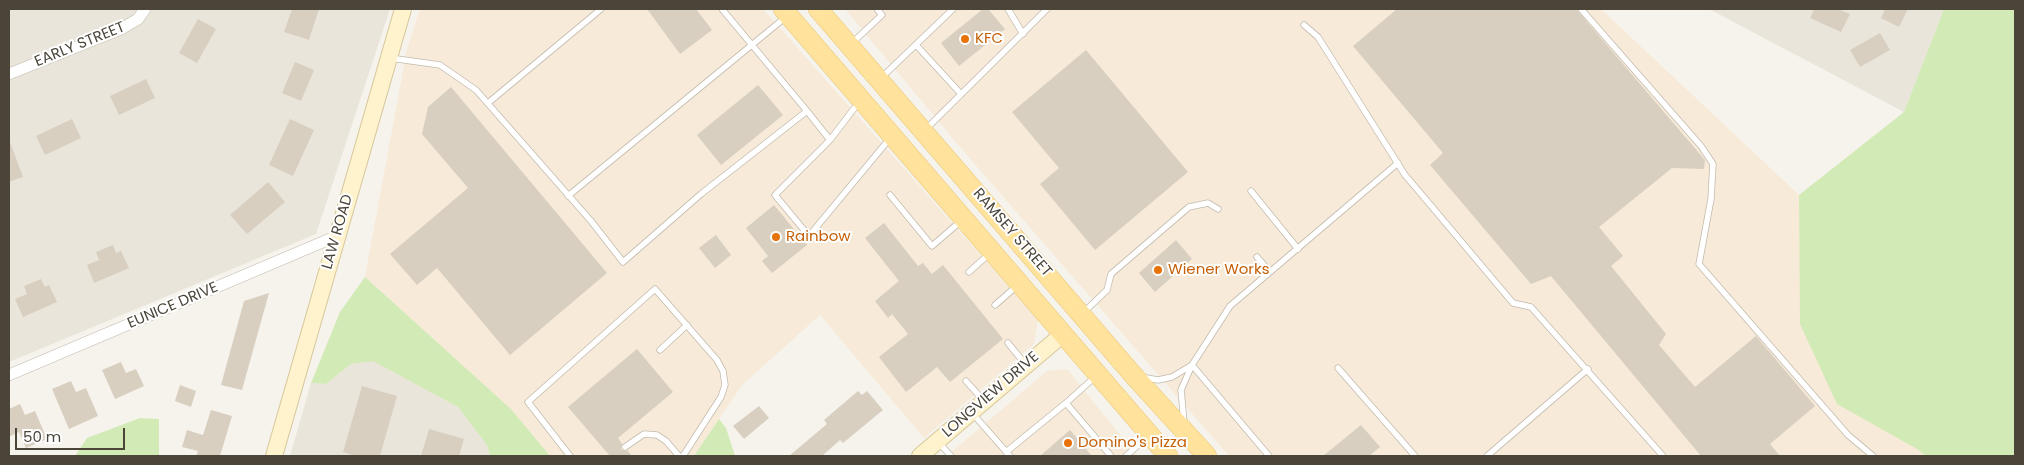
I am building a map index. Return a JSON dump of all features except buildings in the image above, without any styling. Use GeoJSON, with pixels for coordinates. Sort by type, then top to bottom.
{"type":"FeatureCollection","features":[{"type":"Feature","properties":{"kind":"main road","name":"RAMSEY STREET"},"geometry":{"type":"LineString","coordinates":[[818,9],[1134,376],[1207,456]]}},
{"type":"Feature","properties":{"kind":"main road","name":"RAMSEY STREET"},"geometry":{"type":"LineString","coordinates":[[786,12],[1168,456]]}},
{"type":"Feature","properties":{"kind":"street","name":"EARLY STREET"},"geometry":{"type":"LineString","coordinates":[[9,74],[121,29],[138,19],[145,9]]}},
{"type":"Feature","properties":{"kind":"street","name":"LAW ROAD"},"geometry":{"type":"LineString","coordinates":[[274,456],[402,9]]}},
{"type":"Feature","properties":{"kind":"street","name":"EUNICE DRIVE"},"geometry":{"type":"LineString","coordinates":[[9,375],[337,236]]}},
{"type":"Feature","properties":{"kind":"street","name":"LONGVIEW DRIVE"},"geometry":{"type":"LineString","coordinates":[[920,456],[1063,334]]}},
{"type":"Feature","properties":{"kind":"lane"},"geometry":{"type":"LineString","coordinates":[[488,104],[601,9]]}},
{"type":"Feature","properties":{"kind":"lane"},"geometry":{"type":"LineString","coordinates":[[722,9],[753,44],[830,140]]}},
{"type":"Feature","properties":{"kind":"lane"},"geometry":{"type":"LineString","coordinates":[[850,44],[882,15],[877,9]]}},
{"type":"Feature","properties":{"kind":"lane"},"geometry":{"type":"LineString","coordinates":[[879,80],[917,46],[953,9]]}},
{"type":"Feature","properties":{"kind":"lane"},"geometry":{"type":"LineString","coordinates":[[1008,9],[1023,34]]}},
{"type":"Feature","properties":{"kind":"lane"},"geometry":{"type":"LineString","coordinates":[[924,132],[1047,9]]}},
{"type":"Feature","properties":{"kind":"lane"},"geometry":{"type":"LineString","coordinates":[[1581,9],[1701,146],[1713,164],[1711,199],[1699,264],[1848,435],[1873,456]]}},
{"type":"Feature","properties":{"kind":"lane"},"geometry":{"type":"LineString","coordinates":[[568,196],[753,44],[786,12]]}},
{"type":"Feature","properties":{"kind":"lane"},"geometry":{"type":"LineString","coordinates":[[1304,26],[1318,37],[1416,189],[1513,302],[1531,307],[1588,369],[1663,456]]}},
{"type":"Feature","properties":{"kind":"lane"},"geometry":{"type":"LineString","coordinates":[[917,46],[961,94]]}},
{"type":"Feature","properties":{"kind":"lane"},"geometry":{"type":"LineString","coordinates":[[388,58],[440,65],[476,90],[623,262],[701,194],[807,111]]}},
{"type":"Feature","properties":{"kind":"lane"},"geometry":{"type":"LineString","coordinates":[[861,99],[830,140],[775,195],[809,236],[892,136]]}},
{"type":"Feature","properties":{"kind":"lane"},"geometry":{"type":"LineString","coordinates":[[1188,434],[1183,419],[1181,390],[1192,365],[1230,306],[1398,163]]}},
{"type":"Feature","properties":{"kind":"lane"},"geometry":{"type":"LineString","coordinates":[[1251,191],[1298,248]]}},
{"type":"Feature","properties":{"kind":"lane"},"geometry":{"type":"LineString","coordinates":[[890,195],[932,246],[964,218]]}},
{"type":"Feature","properties":{"kind":"lane"},"geometry":{"type":"LineString","coordinates":[[1081,314],[1107,290],[1112,274],[1189,206],[1208,203],[1218,209]]}},
{"type":"Feature","properties":{"kind":"lane"},"geometry":{"type":"LineString","coordinates":[[969,272],[992,251]]}},
{"type":"Feature","properties":{"kind":"lane"},"geometry":{"type":"LineString","coordinates":[[1257,256],[1270,272]]}},
{"type":"Feature","properties":{"kind":"lane"},"geometry":{"type":"LineString","coordinates":[[995,305],[1020,284]]}},
{"type":"Feature","properties":{"kind":"lane"},"geometry":{"type":"LineString","coordinates":[[570,456],[528,402],[655,289],[717,360],[725,385],[721,397],[681,456],[657,435],[644,434],[625,447]]}},
{"type":"Feature","properties":{"kind":"lane"},"geometry":{"type":"LineString","coordinates":[[660,350],[687,325]]}},
{"type":"Feature","properties":{"kind":"lane"},"geometry":{"type":"LineString","coordinates":[[1008,343],[1026,365]]}},
{"type":"Feature","properties":{"kind":"lane"},"geometry":{"type":"LineString","coordinates":[[1134,376],[1158,380],[1172,377],[1192,365]]}},
{"type":"Feature","properties":{"kind":"lane"},"geometry":{"type":"LineString","coordinates":[[1192,365],[1269,456]]}},
{"type":"Feature","properties":{"kind":"lane"},"geometry":{"type":"LineString","coordinates":[[1338,368],[1415,456]]}},
{"type":"Feature","properties":{"kind":"lane"},"geometry":{"type":"LineString","coordinates":[[1486,456],[1588,369]]}},
{"type":"Feature","properties":{"kind":"lane"},"geometry":{"type":"LineString","coordinates":[[971,412],[1008,454],[1098,374]]}},
{"type":"Feature","properties":{"kind":"lane"},"geometry":{"type":"LineString","coordinates":[[966,381],[984,402]]}},
{"type":"Feature","properties":{"kind":"lane"},"geometry":{"type":"LineString","coordinates":[[1066,403],[1108,455]]}},
{"type":"Feature","properties":{"kind":"lane"},"geometry":{"type":"LineString","coordinates":[[1126,456],[1150,435]]}},
{"type":"Feature","properties":{"kind":"lane"},"geometry":{"type":"LineString","coordinates":[[938,441],[951,456]]}},
{"type":"Feature","properties":{"kind":"shaded area"},"geometry":{"type":"Polygon","coordinates":[[[9,9],[390,9],[316,234],[9,362],[9,9]]]}},
{"type":"Feature","properties":{"kind":"shaded area"},"geometry":{"type":"Polygon","coordinates":[[[420,9],[763,9],[1038,320],[1034,344],[924,438],[820,315],[742,385],[694,456],[550,456],[511,409],[365,277],[407,49],[420,9]]]}},
{"type":"Feature","properties":{"kind":"shaded area"},"geometry":{"type":"Polygon","coordinates":[[[845,9],[1601,9],[1799,195],[1800,248],[1917,449],[1926,456],[1229,456],[959,146],[845,9]]]}},
{"type":"Feature","properties":{"kind":"shaded area"},"geometry":{"type":"Polygon","coordinates":[[[1709,9],[1944,9],[1904,112],[1709,9]]]}},
{"type":"Feature","properties":{"kind":"shaded area"},"geometry":{"type":"Polygon","coordinates":[[[373,360],[458,407],[487,445],[490,456],[290,456],[311,383],[326,384],[351,364],[373,360]]]}},
{"type":"Feature","properties":{"kind":"shaded area"},"geometry":{"type":"Polygon","coordinates":[[[1067,369],[1137,456],[947,456],[1047,371],[1067,369]]]}},
{"type":"Feature","properties":{"kind":"green space"},"geometry":{"type":"Polygon","coordinates":[[[1944,9],[2015,9],[2015,456],[1926,456],[1917,449],[1837,404],[1800,324],[1799,195],[1904,112],[1944,9]]]}},
{"type":"Feature","properties":{"kind":"green space"},"geometry":{"type":"Polygon","coordinates":[[[365,277],[511,409],[550,456],[490,456],[487,445],[458,407],[373,361],[351,364],[326,384],[311,383],[340,312],[365,277]]]}},
{"type":"Feature","properties":{"kind":"green space"},"geometry":{"type":"Polygon","coordinates":[[[140,418],[159,419],[159,456],[75,456],[87,438],[140,418]]]}},
{"type":"Feature","properties":{"kind":"green space"},"geometry":{"type":"Polygon","coordinates":[[[719,419],[726,428],[735,456],[694,456],[719,419]]]}},
{"type":"Feature","properties":{"kind":"place","name":"KFC"},"geometry":{"type":"Point","coordinates":[965,39]}},
{"type":"Feature","properties":{"kind":"place","name":"Rainbow"},"geometry":{"type":"Point","coordinates":[776,237]}},
{"type":"Feature","properties":{"kind":"place","name":"Wiener Works"},"geometry":{"type":"Point","coordinates":[1158,270]}},
{"type":"Feature","properties":{"kind":"place","name":"Domino's Pizza"},"geometry":{"type":"Point","coordinates":[1068,443]}}]}
